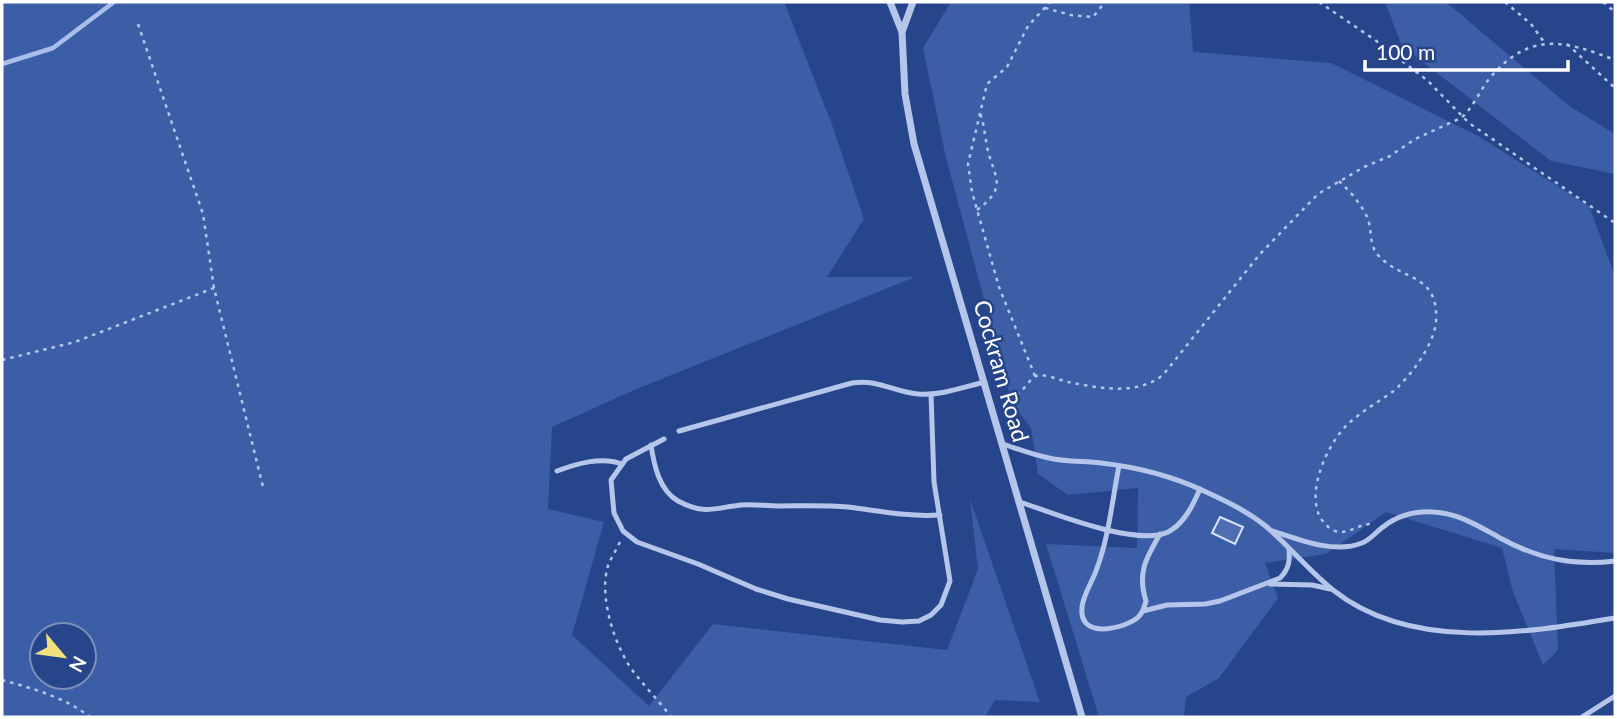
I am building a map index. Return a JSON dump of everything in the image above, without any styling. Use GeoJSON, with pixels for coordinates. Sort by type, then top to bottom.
{"type":"FeatureCollection","features":[{"type":"Feature","properties":{"kind":"street","name":"Cockram Road"},"geometry":{"type":"LineString","coordinates":[[890,2],[901,32],[905,94],[915,144],[1082,717]]}},
{"type":"Feature","properties":{"kind":"street","name":"Cockram Road"},"geometry":{"type":"LineString","coordinates":[[901,32],[913,2]]}},
{"type":"Feature","properties":{"kind":"lane"},"geometry":{"type":"LineString","coordinates":[[680,431],[852,383],[875,382],[919,394],[931,394],[985,382]]}},
{"type":"Feature","properties":{"kind":"lane"},"geometry":{"type":"LineString","coordinates":[[664,439],[622,464],[611,480],[614,513],[626,533],[636,542],[757,589],[880,620],[919,621],[931,615],[941,605],[950,581],[934,482],[931,394]]}},
{"type":"Feature","properties":{"kind":"lane"},"geometry":{"type":"LineString","coordinates":[[1003,444],[1047,458],[1119,466],[1200,489],[1251,515],[1333,590],[1359,608],[1393,621],[1471,633],[1538,631],[1615,618]]}},
{"type":"Feature","properties":{"kind":"lane"},"geometry":{"type":"LineString","coordinates":[[651,445],[653,462],[664,487],[672,496],[697,509],[707,511],[742,505],[807,504],[907,516],[940,515]]}},
{"type":"Feature","properties":{"kind":"lane"},"geometry":{"type":"LineString","coordinates":[[557,471],[592,461],[616,461],[622,464]]}},
{"type":"Feature","properties":{"kind":"lane"},"geometry":{"type":"LineString","coordinates":[[1119,466],[1108,530],[1098,566],[1083,603],[1084,621],[1090,626],[1103,629],[1119,626],[1135,620],[1143,611],[1146,601],[1142,578],[1150,552],[1160,534]]}},
{"type":"Feature","properties":{"kind":"lane"},"geometry":{"type":"LineString","coordinates":[[1020,502],[1108,530],[1143,536],[1160,534],[1177,526],[1189,511],[1200,489]]}},
{"type":"Feature","properties":{"kind":"lane"},"geometry":{"type":"LineString","coordinates":[[1270,531],[1325,546],[1339,547],[1364,542],[1398,518],[1435,512],[1462,518],[1545,558],[1581,563],[1615,561]]}},
{"type":"Feature","properties":{"kind":"lane"},"geometry":{"type":"LineString","coordinates":[[1143,611],[1167,605],[1206,604],[1267,584],[1286,572],[1289,549]]}},
{"type":"Feature","properties":{"kind":"lane"},"geometry":{"type":"LineString","coordinates":[[1267,584],[1312,585],[1333,590]]}},
{"type":"Feature","properties":{"kind":"lane"},"geometry":{"type":"LineString","coordinates":[[1582,717],[1615,696]]}},
{"type":"Feature","properties":{"kind":"path"},"geometry":{"type":"LineString","coordinates":[[1035,376],[999,287],[968,178],[968,164],[987,84],[1007,67],[1028,26],[1050,2]]}},
{"type":"Feature","properties":{"kind":"path"},"geometry":{"type":"LineString","coordinates":[[1045,8],[1093,17],[1105,2]]}},
{"type":"Feature","properties":{"kind":"path"},"geometry":{"type":"LineString","coordinates":[[1319,2],[1363,31],[1428,82],[1463,117],[1615,223]]}},
{"type":"Feature","properties":{"kind":"path"},"geometry":{"type":"LineString","coordinates":[[1505,2],[1531,24],[1544,42]]}},
{"type":"Feature","properties":{"kind":"path"},"geometry":{"type":"LineString","coordinates":[[1603,2],[1615,12]]}},
{"type":"Feature","properties":{"kind":"path"},"geometry":{"type":"LineString","coordinates":[[138,24],[203,214],[214,288],[263,487]]}},
{"type":"Feature","properties":{"kind":"path"},"geometry":{"type":"LineString","coordinates":[[1035,376],[1124,388],[1155,382],[1260,254],[1318,194],[1364,167],[1378,163],[1415,139],[1463,117],[1491,77],[1518,55],[1544,42],[1567,44],[1615,60]]}},
{"type":"Feature","properties":{"kind":"path"},"geometry":{"type":"LineString","coordinates":[[1567,44],[1615,88]]}},
{"type":"Feature","properties":{"kind":"path"},"geometry":{"type":"LineString","coordinates":[[977,210],[994,195],[998,177],[987,147],[979,110]]}},
{"type":"Feature","properties":{"kind":"path"},"geometry":{"type":"LineString","coordinates":[[1339,181],[1354,197],[1368,219],[1377,254],[1427,285],[1436,307],[1433,336],[1428,347],[1393,391],[1364,411],[1339,434],[1314,490],[1320,517],[1337,532],[1363,524],[1385,526]]}},
{"type":"Feature","properties":{"kind":"path"},"geometry":{"type":"LineString","coordinates":[[2,360],[75,342],[214,288]]}},
{"type":"Feature","properties":{"kind":"path"},"geometry":{"type":"LineString","coordinates":[[990,401],[1018,394],[1035,376]]}},
{"type":"Feature","properties":{"kind":"path"},"geometry":{"type":"LineString","coordinates":[[626,533],[614,553],[606,577],[612,626],[634,674],[671,717]]}},
{"type":"Feature","properties":{"kind":"path"},"geometry":{"type":"LineString","coordinates":[[2,680],[78,708],[90,717]]}},
{"type":"Feature","properties":{"kind":"shaded area"},"geometry":{"type":"Polygon","coordinates":[[[4,2],[784,2],[831,122],[864,219],[827,277],[915,277],[632,391],[552,427],[548,509],[604,522],[572,635],[649,706],[713,624],[947,650],[978,569],[970,499],[1040,702],[995,700],[985,717],[2,717],[4,2]]]}},
{"type":"Feature","properties":{"kind":"shaded area"},"geometry":{"type":"Polygon","coordinates":[[[951,2],[1189,2],[1193,52],[1331,63],[1478,136],[1589,206],[1615,276],[1615,553],[1554,549],[1558,650],[1543,665],[1513,592],[1502,548],[1386,512],[1326,554],[1265,563],[1278,598],[1219,678],[1186,697],[1184,717],[1099,717],[1046,544],[1137,548],[1138,488],[1068,495],[1038,474],[1031,428],[1012,403],[946,158],[923,48],[951,2]]]}},
{"type":"Feature","properties":{"kind":"shaded area"},"geometry":{"type":"Polygon","coordinates":[[[1385,2],[1446,2],[1568,105],[1615,134],[1615,174],[1551,161],[1402,46],[1385,2]]]}},
{"type":"Feature","properties":{"kind":"building"},"geometry":{"type":"Polygon","coordinates":[[[1220,517],[1243,527],[1235,544],[1212,533],[1220,517]]]}},
{"type":"Feature","properties":{"kind":"waterway"},"geometry":{"type":"LineString","coordinates":[[2,64],[53,48],[114,2]]}}]}
